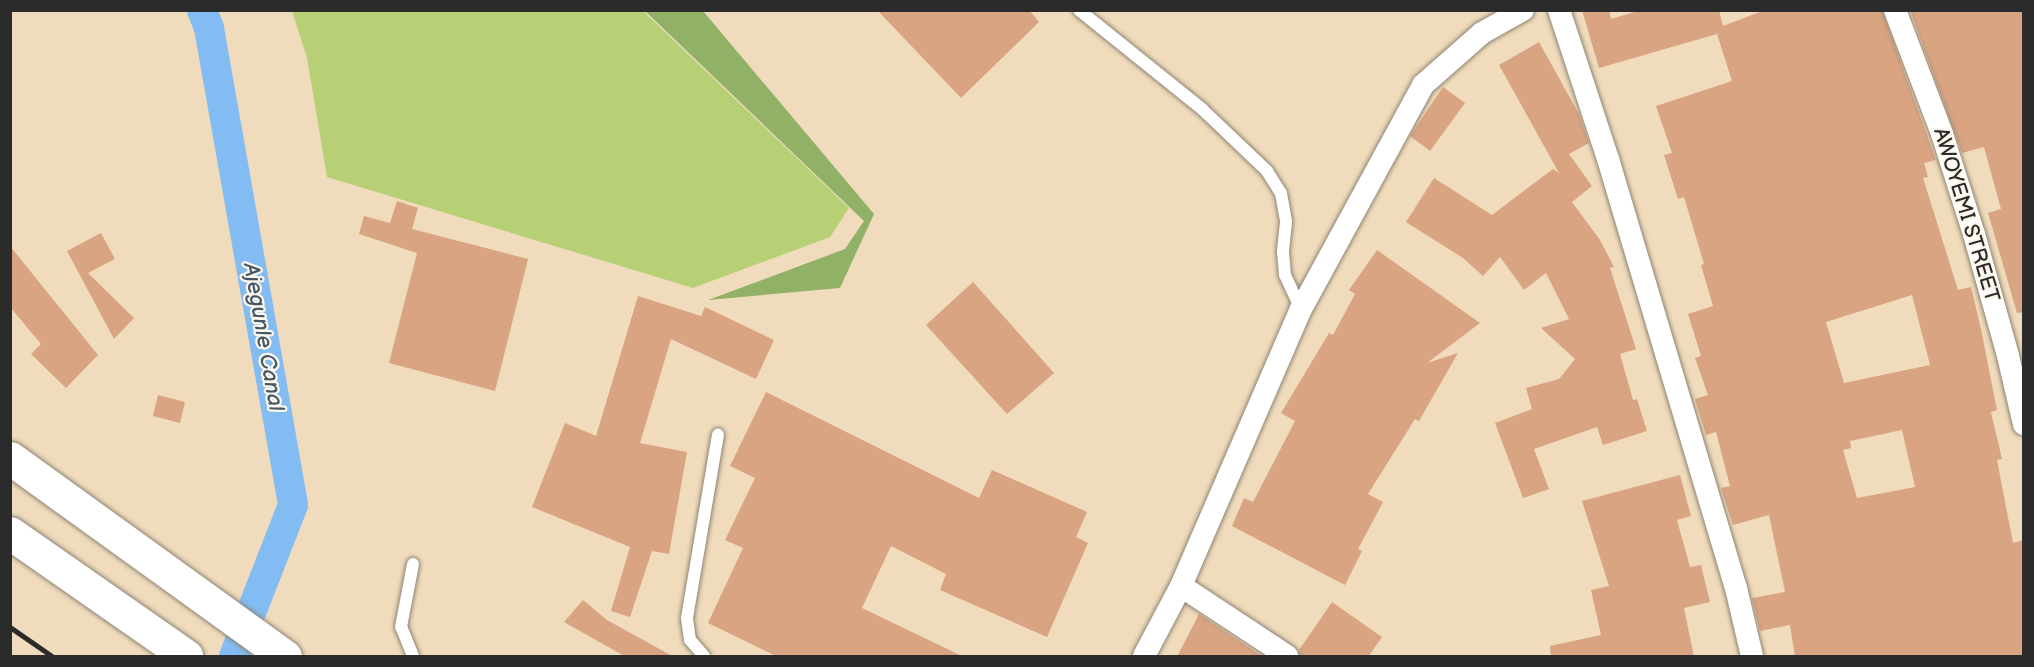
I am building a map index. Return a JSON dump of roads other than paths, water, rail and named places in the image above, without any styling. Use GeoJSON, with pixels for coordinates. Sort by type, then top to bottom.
{"type":"FeatureCollection","features":[{"type":"Feature","properties":{"kind":"main road"},"geometry":{"type":"LineString","coordinates":[[10,458],[285,657]]}},
{"type":"Feature","properties":{"kind":"main road"},"geometry":{"type":"LineString","coordinates":[[10,533],[156,633],[186,657]]}},
{"type":"Feature","properties":{"kind":"street"},"geometry":{"type":"LineString","coordinates":[[1144,657],[1181,586],[1300,309],[1423,85],[1482,33],[1523,10]]}},
{"type":"Feature","properties":{"kind":"street"},"geometry":{"type":"LineString","coordinates":[[1559,10],[1608,159],[1736,588],[1752,657]]}},
{"type":"Feature","properties":{"kind":"street","name":"AWOYEMI STREET"},"geometry":{"type":"LineString","coordinates":[[1895,10],[1942,134],[1974,234],[2008,356],[2024,424]]}},
{"type":"Feature","properties":{"kind":"street"},"geometry":{"type":"LineString","coordinates":[[1181,586],[1287,657]]}},
{"type":"Feature","properties":{"kind":"lane"},"geometry":{"type":"LineString","coordinates":[[1079,10],[1202,109],[1267,171],[1281,192],[1286,222],[1283,252],[1285,275],[1300,309]]}},
{"type":"Feature","properties":{"kind":"lane"},"geometry":{"type":"LineString","coordinates":[[704,657],[690,640],[687,618],[718,435]]}},
{"type":"Feature","properties":{"kind":"lane"},"geometry":{"type":"LineString","coordinates":[[413,564],[401,627],[413,657]]}},
{"type":"Feature","properties":{"kind":"waterway","name":"Ajegunle Canal"},"geometry":{"type":"LineString","coordinates":[[202,10],[209,28],[293,505],[234,656]]}},
{"type":"Feature","properties":{"kind":"railway"},"geometry":{"type":"LineString","coordinates":[[10,627],[52,656]]}}]}
